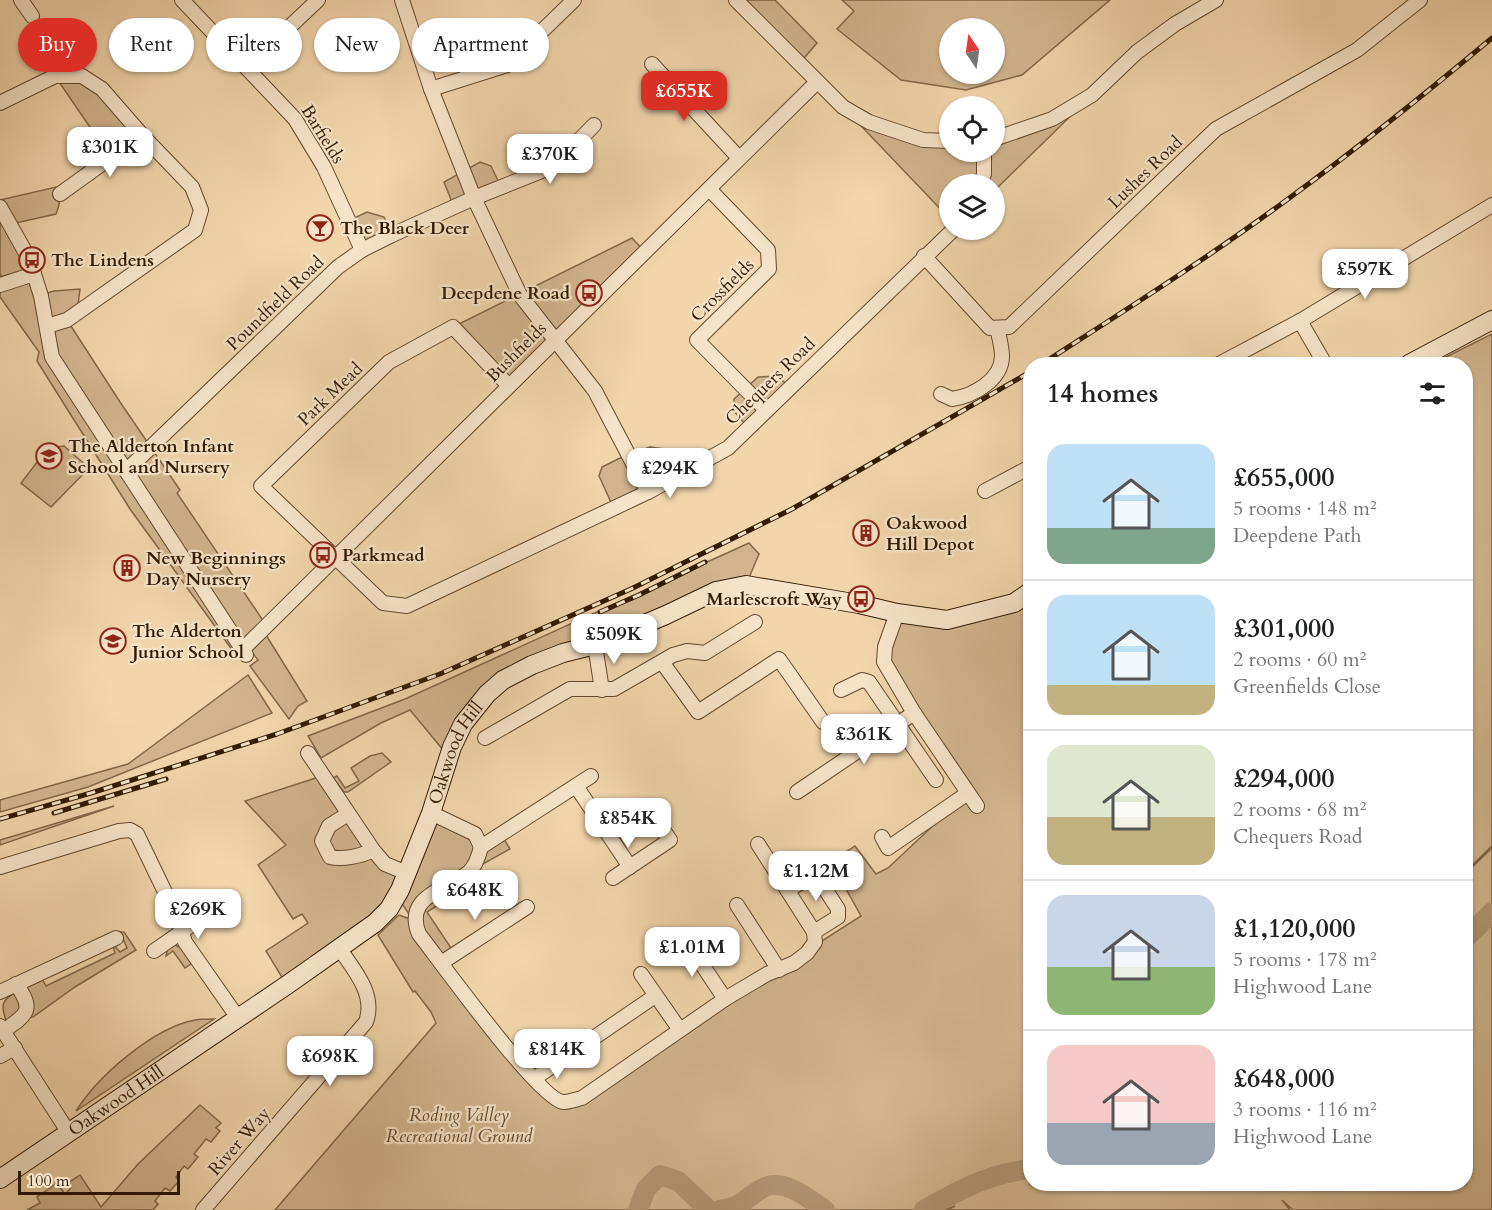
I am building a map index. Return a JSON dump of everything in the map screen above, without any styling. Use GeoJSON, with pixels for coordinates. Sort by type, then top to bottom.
{"type":"FeatureCollection","features":[{"type":"Feature","properties":{"kind":"street"},"geometry":{"type":"LineString","coordinates":[[21,0],[32,16]]}},
{"type":"Feature","properties":{"kind":"street","name":"Barfields"},"geometry":{"type":"LineString","coordinates":[[182,0],[206,25]]}},
{"type":"Feature","properties":{"kind":"street"},"geometry":{"type":"LineString","coordinates":[[299,18],[318,0]]}},
{"type":"Feature","properties":{"kind":"street"},"geometry":{"type":"LineString","coordinates":[[402,0],[431,89],[474,198],[519,295],[595,392],[648,492]]}},
{"type":"Feature","properties":{"kind":"street"},"geometry":{"type":"LineString","coordinates":[[431,89],[507,65],[574,0]]}},
{"type":"Feature","properties":{"kind":"street"},"geometry":{"type":"LineString","coordinates":[[736,0],[843,107],[869,122],[923,140],[939,141]]}},
{"type":"Feature","properties":{"kind":"street"},"geometry":{"type":"LineString","coordinates":[[1005,135],[1052,119],[1092,95],[1137,52],[1175,24],[1216,0]]}},
{"type":"Feature","properties":{"kind":"street","name":"Lushes Road"},"geometry":{"type":"LineString","coordinates":[[997,328],[1009,327],[1216,129],[1357,50],[1420,0]]}},
{"type":"Feature","properties":{"kind":"street"},"geometry":{"type":"LineString","coordinates":[[651,64],[739,158]]}},
{"type":"Feature","properties":{"kind":"street","name":"Barfields"},"geometry":{"type":"LineString","coordinates":[[252,72],[295,119],[324,167],[362,250]]}},
{"type":"Feature","properties":{"kind":"street"},"geometry":{"type":"LineString","coordinates":[[0,104],[55,76],[82,76],[102,89],[192,187],[201,210],[195,230],[67,320],[47,326]]}},
{"type":"Feature","properties":{"kind":"street","name":"Bushfields"},"geometry":{"type":"LineString","coordinates":[[126,471],[244,653],[554,340],[710,190],[739,158],[817,82]]}},
{"type":"Feature","properties":{"kind":"street","name":"Poundfield Road"},"geometry":{"type":"LineString","coordinates":[[126,471],[338,267],[362,250],[474,198],[554,166],[594,125]]}},
{"type":"Feature","properties":{"kind":"street"},"geometry":{"type":"LineString","coordinates":[[60,194],[142,135]]}},
{"type":"Feature","properties":{"kind":"street","name":"Crossfields"},"geometry":{"type":"LineString","coordinates":[[710,190],[768,250],[769,269],[697,340],[766,410]]}},
{"type":"Feature","properties":{"kind":"street"},"geometry":{"type":"LineString","coordinates":[[1233,357],[1300,321],[1492,205]]}},
{"type":"Feature","properties":{"kind":"street"},"geometry":{"type":"LineString","coordinates":[[0,207],[27,255],[34,274],[52,357],[126,471]]}},
{"type":"Feature","properties":{"kind":"street","name":"Chequers Road"},"geometry":{"type":"LineString","coordinates":[[336,558],[383,603],[407,606],[648,492],[728,448],[942,240]]}},
{"type":"Feature","properties":{"kind":"street"},"geometry":{"type":"LineString","coordinates":[[924,256],[990,328],[997,328],[1002,355],[1000,368],[984,386],[974,393],[952,399],[941,394]]}},
{"type":"Feature","properties":{"kind":"street"},"geometry":{"type":"LineString","coordinates":[[0,285],[34,274]]}},
{"type":"Feature","properties":{"kind":"street"},"geometry":{"type":"LineString","coordinates":[[1422,357],[1492,320]]}},
{"type":"Feature","properties":{"kind":"street"},"geometry":{"type":"LineString","coordinates":[[1300,321],[1321,357]]}},
{"type":"Feature","properties":{"kind":"street","name":"Park Mead"},"geometry":{"type":"LineString","coordinates":[[336,558],[261,486],[389,362],[453,327],[508,386]]}},
{"type":"Feature","properties":{"kind":"street"},"geometry":{"type":"LineString","coordinates":[[985,491],[1023,471]]}},
{"type":"Feature","properties":{"kind":"street","name":"Oakwood Hill"},"geometry":{"type":"LineString","coordinates":[[0,1179],[375,923],[389,909],[400,890],[463,724],[487,694],[503,680],[532,664],[595,645],[716,591],[746,585],[947,620],[1014,603],[1023,597]]}},
{"type":"Feature","properties":{"kind":"street"},"geometry":{"type":"LineString","coordinates":[[897,613],[885,647],[884,662],[914,712],[977,806]]}},
{"type":"Feature","properties":{"kind":"street"},"geometry":{"type":"LineString","coordinates":[[485,738],[570,689],[614,689],[673,655],[687,651],[705,653],[755,622]]}},
{"type":"Feature","properties":{"kind":"street"},"geometry":{"type":"LineString","coordinates":[[595,645],[602,690]]}},
{"type":"Feature","properties":{"kind":"street"},"geometry":{"type":"LineString","coordinates":[[662,662],[698,712],[778,659],[823,722]]}},
{"type":"Feature","properties":{"kind":"street"},"geometry":{"type":"LineString","coordinates":[[841,690],[862,680],[869,682],[936,780]]}},
{"type":"Feature","properties":{"kind":"street"},"geometry":{"type":"LineString","coordinates":[[796,792],[914,712]]}},
{"type":"Feature","properties":{"kind":"street"},"geometry":{"type":"LineString","coordinates":[[308,753],[373,850],[385,864],[407,873]]}},
{"type":"Feature","properties":{"kind":"street"},"geometry":{"type":"LineString","coordinates":[[591,776],[481,847],[470,872],[428,896],[420,906],[416,926],[496,1036],[548,1094],[564,1102],[582,1098],[725,999],[807,953],[814,942],[814,933],[758,844]]}},
{"type":"Feature","properties":{"kind":"street"},"geometry":{"type":"LineString","coordinates":[[576,786],[630,867]]}},
{"type":"Feature","properties":{"kind":"street"},"geometry":{"type":"LineString","coordinates":[[887,847],[968,793]]}},
{"type":"Feature","properties":{"kind":"street"},"geometry":{"type":"LineString","coordinates":[[431,813],[475,834],[481,847]]}},
{"type":"Feature","properties":{"kind":"street"},"geometry":{"type":"LineString","coordinates":[[348,814],[329,826],[322,841],[330,857],[364,854],[373,850]]}},
{"type":"Feature","properties":{"kind":"street"},"geometry":{"type":"LineString","coordinates":[[613,878],[670,840],[659,824]]}},
{"type":"Feature","properties":{"kind":"street"},"geometry":{"type":"LineString","coordinates":[[0,867],[119,831],[130,830],[137,834],[178,919],[185,942],[238,1018]]}},
{"type":"Feature","properties":{"kind":"street"},"geometry":{"type":"LineString","coordinates":[[788,890],[810,877],[818,878],[838,909],[838,917],[814,933]]}},
{"type":"Feature","properties":{"kind":"street"},"geometry":{"type":"LineString","coordinates":[[154,951],[223,903]]}},
{"type":"Feature","properties":{"kind":"street"},"geometry":{"type":"LineString","coordinates":[[737,905],[778,970]]}},
{"type":"Feature","properties":{"kind":"street"},"geometry":{"type":"LineString","coordinates":[[441,963],[527,907]]}},
{"type":"Feature","properties":{"kind":"street"},"geometry":{"type":"LineString","coordinates":[[0,992],[116,938]]}},
{"type":"Feature","properties":{"kind":"street"},"geometry":{"type":"LineString","coordinates":[[685,939],[725,999]]}},
{"type":"Feature","properties":{"kind":"street","name":"River Way"},"geometry":{"type":"LineString","coordinates":[[203,1210],[366,1022],[370,1011],[368,994],[339,948]]}},
{"type":"Feature","properties":{"kind":"street"},"geometry":{"type":"LineString","coordinates":[[641,974],[680,1030]]}},
{"type":"Feature","properties":{"kind":"street"},"geometry":{"type":"LineString","coordinates":[[16,984],[26,997],[27,1011],[22,1018],[2,1028],[69,1133]]}},
{"type":"Feature","properties":{"kind":"street"},"geometry":{"type":"LineString","coordinates":[[534,1078],[655,996]]}},
{"type":"Feature","properties":{"kind":"street"},"geometry":{"type":"LineString","coordinates":[[0,1056],[15,1048]]}},
{"type":"Feature","properties":{"kind":"green space"},"geometry":{"type":"Polygon","coordinates":[[[736,0],[775,0],[817,43],[799,64],[736,0]]]}},
{"type":"Feature","properties":{"kind":"green space"},"geometry":{"type":"Polygon","coordinates":[[[842,0],[1110,0],[1022,75],[1005,80],[1005,18],[939,18],[939,84],[988,84],[966,90],[901,80],[837,29],[854,11],[842,0]]]}},
{"type":"Feature","properties":{"kind":"green space"},"geometry":{"type":"Polygon","coordinates":[[[55,76],[82,76],[142,135],[111,158],[55,76]]]}},
{"type":"Feature","properties":{"kind":"green space"},"geometry":{"type":"Polygon","coordinates":[[[1092,95],[1005,180],[1005,174],[939,174],[939,208],[843,107],[869,122],[939,139],[939,162],[1005,162],[1005,134],[1092,95]]]}},
{"type":"Feature","properties":{"kind":"green space"},"geometry":{"type":"Polygon","coordinates":[[[480,162],[491,166],[501,187],[454,207],[444,182],[480,162]]]}},
{"type":"Feature","properties":{"kind":"green space"},"geometry":{"type":"Polygon","coordinates":[[[56,187],[59,200],[56,214],[11,224],[41,295],[54,291],[80,289],[77,313],[67,320],[180,490],[177,493],[266,625],[242,650],[238,658],[130,509],[37,361],[39,352],[0,297],[4,283],[0,273],[0,200],[56,187]]]}},
{"type":"Feature","properties":{"kind":"green space"},"geometry":{"type":"Polygon","coordinates":[[[367,212],[384,217],[392,235],[362,250],[348,221],[367,212]]]}},
{"type":"Feature","properties":{"kind":"green space"},"geometry":{"type":"Polygon","coordinates":[[[632,238],[645,252],[508,385],[453,327],[632,238]]]}},
{"type":"Feature","properties":{"kind":"green space","name":"Roding Valley Recreational Ground"},"geometry":{"type":"Polygon","coordinates":[[[1492,334],[1492,1210],[1293,1210],[1282,1200],[1290,1210],[948,1210],[955,1206],[945,1210],[275,1210],[436,1023],[431,1012],[415,991],[413,992],[378,935],[399,915],[410,919],[541,1093],[569,1103],[861,916],[831,862],[855,846],[876,874],[888,868],[968,793],[884,662],[897,613],[947,620],[1023,594],[1023,1191],[1473,1191],[1473,357],[1446,357],[1492,334]]]}},
{"type":"Feature","properties":{"kind":"green space"},"geometry":{"type":"Polygon","coordinates":[[[778,376],[789,387],[748,428],[734,411],[734,399],[758,377],[778,376]]]}},
{"type":"Feature","properties":{"kind":"green space"},"geometry":{"type":"Polygon","coordinates":[[[64,446],[89,468],[51,507],[21,483],[48,448],[64,446]]]}},
{"type":"Feature","properties":{"kind":"green space"},"geometry":{"type":"Polygon","coordinates":[[[650,447],[664,449],[677,477],[614,509],[599,476],[602,467],[650,447]]]}},
{"type":"Feature","properties":{"kind":"green space"},"geometry":{"type":"Polygon","coordinates":[[[749,543],[759,554],[746,585],[503,680],[444,751],[410,710],[381,723],[321,758],[308,736],[405,699],[749,543]]]}},
{"type":"Feature","properties":{"kind":"green space"},"geometry":{"type":"Polygon","coordinates":[[[266,635],[307,701],[298,706],[289,719],[250,666],[258,660],[251,651],[266,635]]]}},
{"type":"Feature","properties":{"kind":"green space"},"geometry":{"type":"Polygon","coordinates":[[[248,675],[272,713],[88,787],[0,812],[0,800],[128,764],[248,675]]]}},
{"type":"Feature","properties":{"kind":"green space"},"geometry":{"type":"Polygon","coordinates":[[[382,753],[391,762],[348,792],[344,792],[333,778],[337,776],[345,788],[359,781],[351,768],[370,756],[382,753]]]}},
{"type":"Feature","properties":{"kind":"green space"},"geometry":{"type":"Polygon","coordinates":[[[322,776],[346,813],[328,825],[325,852],[368,854],[398,873],[388,908],[286,984],[266,951],[308,923],[302,914],[293,919],[258,865],[286,845],[245,801],[322,776]]]}},
{"type":"Feature","properties":{"kind":"green space"},"geometry":{"type":"Polygon","coordinates":[[[114,806],[0,845],[0,840],[114,806]]]}},
{"type":"Feature","properties":{"kind":"green space"},"geometry":{"type":"Polygon","coordinates":[[[431,813],[460,826],[481,847],[501,834],[510,849],[454,880],[460,891],[427,912],[455,954],[441,963],[397,896],[431,813]]]}},
{"type":"Feature","properties":{"kind":"green space"},"geometry":{"type":"Polygon","coordinates":[[[348,814],[373,850],[336,858],[325,833],[348,814]]]}},
{"type":"Feature","properties":{"kind":"green space"},"geometry":{"type":"Polygon","coordinates":[[[120,932],[124,932],[136,950],[75,987],[33,1017],[27,1017],[26,987],[41,977],[46,986],[115,953],[112,943],[120,952],[127,948],[120,932]]]}},
{"type":"Feature","properties":{"kind":"green space"},"geometry":{"type":"Polygon","coordinates":[[[175,945],[181,948],[192,963],[185,968],[173,951],[166,956],[168,948],[175,945]]]}},
{"type":"Feature","properties":{"kind":"green space"},"geometry":{"type":"Polygon","coordinates":[[[18,991],[24,1007],[7,1023],[3,1012],[5,1000],[18,991]]]}},
{"type":"Feature","properties":{"kind":"green space"},"geometry":{"type":"Polygon","coordinates":[[[214,1019],[76,1111],[112,1069],[145,1043],[179,1025],[195,1020],[214,1019]]]}},
{"type":"Feature","properties":{"kind":"green space"},"geometry":{"type":"Polygon","coordinates":[[[200,1105],[221,1123],[216,1128],[220,1131],[211,1142],[206,1139],[194,1154],[198,1157],[188,1169],[184,1166],[176,1177],[179,1181],[170,1191],[165,1188],[155,1201],[158,1204],[153,1210],[27,1210],[40,1203],[37,1197],[57,1183],[65,1194],[71,1188],[68,1183],[80,1175],[101,1207],[138,1164],[200,1105]]]}},
{"type":"Feature","properties":{"kind":"waterway"},"geometry":{"type":"LineString","coordinates":[[1473,865],[1492,847]]}},
{"type":"Feature","properties":{"kind":"waterway"},"geometry":{"type":"LineString","coordinates":[[1473,931],[1492,912]]}},
{"type":"Feature","properties":{"kind":"waterway"},"geometry":{"type":"LineString","coordinates":[[924,1210],[975,1183],[1023,1170]]}},
{"type":"Feature","properties":{"kind":"waterway"},"geometry":{"type":"LineString","coordinates":[[638,1210],[646,1189],[660,1175],[678,1181],[709,1210]]}},
{"type":"Feature","properties":{"kind":"waterway"},"geometry":{"type":"LineString","coordinates":[[719,1210],[738,1205],[761,1189],[777,1185],[795,1190],[825,1210]]}},
{"type":"Feature","properties":{"kind":"railway"},"geometry":{"type":"LineString","coordinates":[[1053,357],[1258,221],[1340,160],[1492,38]]}},
{"type":"Feature","properties":{"kind":"railway"},"geometry":{"type":"LineString","coordinates":[[0,819],[91,793],[277,734],[440,674],[633,588],[792,509],[1023,376]]}},
{"type":"Feature","properties":{"kind":"railway"},"geometry":{"type":"LineString","coordinates":[[600,612],[705,562]]}},
{"type":"Feature","properties":{"kind":"railway"},"geometry":{"type":"LineString","coordinates":[[54,813],[166,779]]}},
{"type":"Feature","properties":{"kind":"place","name":"The Black Deer"},"geometry":{"type":"Point","coordinates":[320,228]}},
{"type":"Feature","properties":{"kind":"place","name":"The Lindens"},"geometry":{"type":"Point","coordinates":[32,260]}},
{"type":"Feature","properties":{"kind":"place","name":"Deepdene Road"},"geometry":{"type":"Point","coordinates":[589,293]}},
{"type":"Feature","properties":{"kind":"place","name":"The Alderton Infant School and Nursery"},"geometry":{"type":"Point","coordinates":[49,456]}},
{"type":"Feature","properties":{"kind":"place","name":"Oakwood Hill Depot"},"geometry":{"type":"Point","coordinates":[866,533]}},
{"type":"Feature","properties":{"kind":"place","name":"Parkmead"},"geometry":{"type":"Point","coordinates":[323,555]}},
{"type":"Feature","properties":{"kind":"place","name":"New Beginnings Day Nursery"},"geometry":{"type":"Point","coordinates":[127,568]}},
{"type":"Feature","properties":{"kind":"place","name":"Marlescroft Way"},"geometry":{"type":"Point","coordinates":[861,599]}},
{"type":"Feature","properties":{"kind":"place","name":"The Alderton Junior School"},"geometry":{"type":"Point","coordinates":[113,641]}}]}
